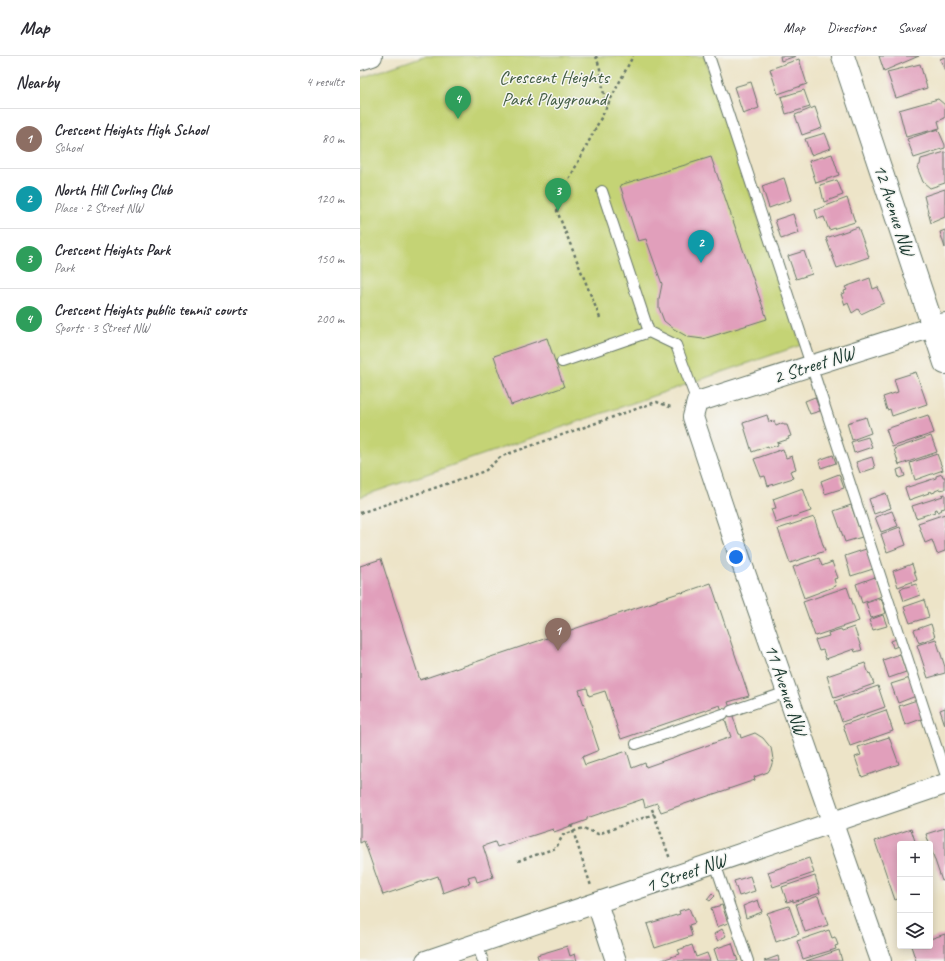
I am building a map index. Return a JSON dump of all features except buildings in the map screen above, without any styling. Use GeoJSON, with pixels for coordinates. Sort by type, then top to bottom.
{"type":"FeatureCollection","features":[{"type":"Feature","properties":{"kind":"street"},"geometry":{"type":"LineString","coordinates":[[360,60],[372,56]]}},
{"type":"Feature","properties":{"kind":"street","name":"12 Avenue NW"},"geometry":{"type":"LineString","coordinates":[[843,56],[939,325],[945,363]]}},
{"type":"Feature","properties":{"kind":"street","name":"2 Street NW"},"geometry":{"type":"LineString","coordinates":[[695,410],[812,366],[939,325]]}},
{"type":"Feature","properties":{"kind":"street","name":"11 Avenue NW"},"geometry":{"type":"LineString","coordinates":[[695,410],[741,561],[881,961]]}},
{"type":"Feature","properties":{"kind":"street","name":"1 Street NW"},"geometry":{"type":"LineString","coordinates":[[426,961],[480,952],[597,903],[945,784]]}},
{"type":"Feature","properties":{"kind":"street"},"geometry":{"type":"LineString","coordinates":[[597,903],[616,961]]}},
{"type":"Feature","properties":{"kind":"lane"},"geometry":{"type":"LineString","coordinates":[[709,56],[945,773]]}},
{"type":"Feature","properties":{"kind":"lane"},"geometry":{"type":"LineString","coordinates":[[602,191],[649,332]]}},
{"type":"Feature","properties":{"kind":"lane"},"geometry":{"type":"LineString","coordinates":[[562,362],[649,332],[676,345],[695,410]]}},
{"type":"Feature","properties":{"kind":"lane"},"geometry":{"type":"LineString","coordinates":[[636,744],[787,692]]}},
{"type":"Feature","properties":{"kind":"lane"},"geometry":{"type":"LineString","coordinates":[[715,863],[748,961]]}},
{"type":"Feature","properties":{"kind":"path"},"geometry":{"type":"LineString","coordinates":[[596,56],[600,69],[606,108]]}},
{"type":"Feature","properties":{"kind":"path"},"geometry":{"type":"LineString","coordinates":[[600,318],[557,211],[560,197],[632,56]]}},
{"type":"Feature","properties":{"kind":"path"},"geometry":{"type":"LineString","coordinates":[[360,513],[485,470],[502,456],[652,403],[657,402],[673,408]]}},
{"type":"Feature","properties":{"kind":"path"},"geometry":{"type":"LineString","coordinates":[[652,809],[676,876]]}},
{"type":"Feature","properties":{"kind":"path"},"geometry":{"type":"LineString","coordinates":[[518,861],[556,848],[563,835],[573,831],[583,828],[598,834],[654,814]]}},
{"type":"Feature","properties":{"kind":"path"},"geometry":{"type":"LineString","coordinates":[[571,825],[597,903]]}},
{"type":"Feature","properties":{"kind":"green space","name":"Crescent Heights Park Playground"},"geometry":{"type":"Polygon","coordinates":[[[424,56],[704,56],[801,345],[360,497],[360,78],[424,56]]]}},
{"type":"Feature","properties":{"kind":"place","name":"Crescent Heights public tennis courts"},"geometry":{"type":"Point","coordinates":[458,119]}},
{"type":"Feature","properties":{"kind":"place","name":"Crescent Heights Park"},"geometry":{"type":"Point","coordinates":[558,211]}},
{"type":"Feature","properties":{"kind":"place","name":"North Hill Curling Club"},"geometry":{"type":"Point","coordinates":[701,263]}},
{"type":"Feature","properties":{"kind":"place","name":"Crescent Heights High School"},"geometry":{"type":"Point","coordinates":[558,651]}}]}
